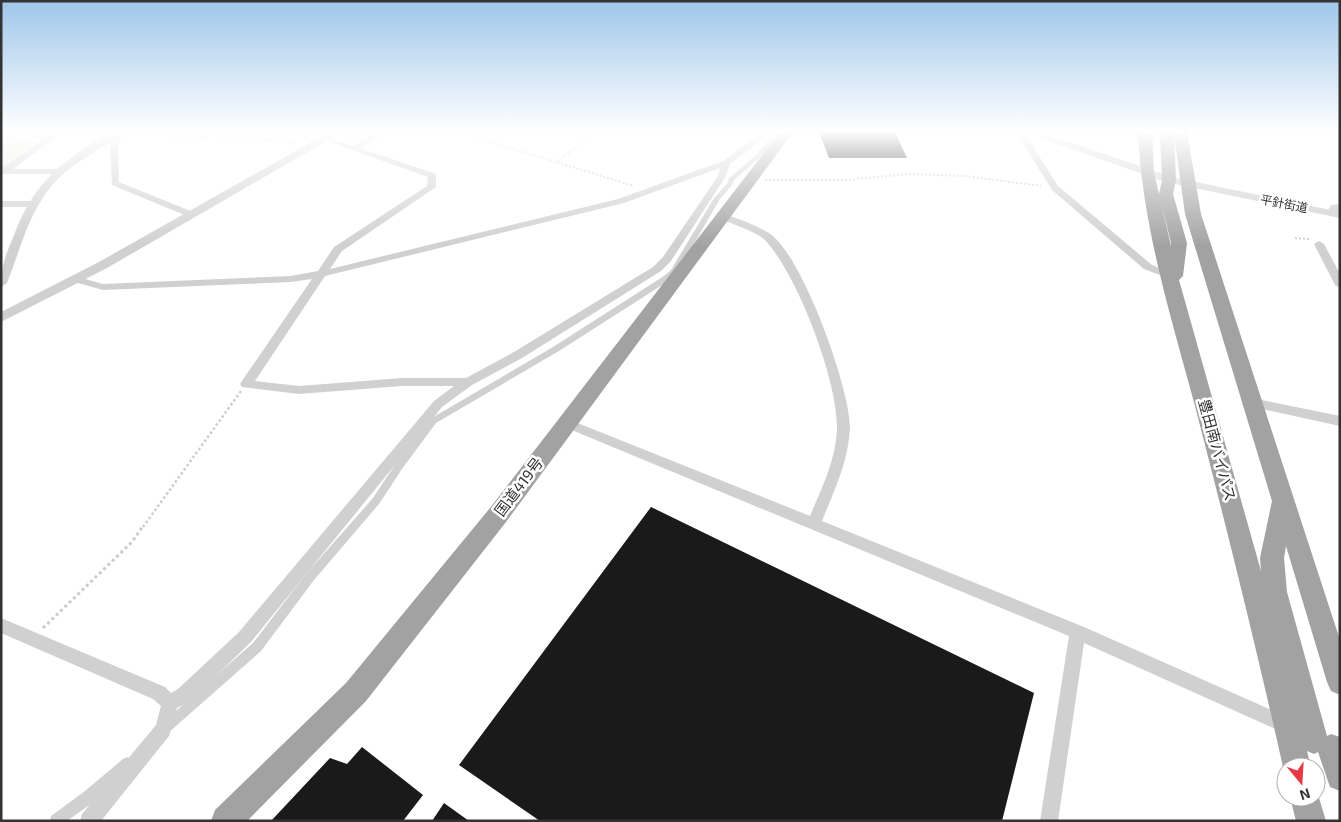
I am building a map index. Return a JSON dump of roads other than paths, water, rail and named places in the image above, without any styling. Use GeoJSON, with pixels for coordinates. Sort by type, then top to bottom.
{"type":"FeatureCollection","features":[{"type":"Feature","properties":{"kind":"highway","name":"国道419号"},"geometry":{"type":"LineString","coordinates":[[226,821],[356,692],[498,514],[760,170]]}},
{"type":"Feature","properties":{"kind":"highway"},"geometry":{"type":"LineString","coordinates":[[1175,170],[1178,182],[1193,214],[1340,682]]}},
{"type":"Feature","properties":{"kind":"highway"},"geometry":{"type":"LineString","coordinates":[[1171,282],[1179,243],[1166,194],[1178,182],[1178,170]]}},
{"type":"Feature","properties":{"kind":"highway","name":"豊田南バイパス"},"geometry":{"type":"LineString","coordinates":[[1147,173],[1171,282],[1261,614],[1295,757]]}},
{"type":"Feature","properties":{"kind":"highway"},"geometry":{"type":"LineString","coordinates":[[1282,500],[1272,558],[1275,592],[1340,777]]}},
{"type":"Feature","properties":{"kind":"highway"},"geometry":{"type":"LineString","coordinates":[[1308,807],[1311,821]]}},
{"type":"Feature","properties":{"kind":"street"},"geometry":{"type":"LineString","coordinates":[[1,283],[33,204],[42,190],[63,170]]}},
{"type":"Feature","properties":{"kind":"street"},"geometry":{"type":"LineString","coordinates":[[114,170],[114,183],[190,214]]}},
{"type":"Feature","properties":{"kind":"street"},"geometry":{"type":"LineString","coordinates":[[1,318],[75,279],[268,170]]}},
{"type":"Feature","properties":{"kind":"street"},"geometry":{"type":"LineString","coordinates":[[416,170],[433,176],[431,187],[338,249],[246,384],[305,390],[402,382],[468,382]]}},
{"type":"Feature","properties":{"kind":"street"},"geometry":{"type":"LineString","coordinates":[[75,279],[103,287],[282,280],[321,274],[574,214],[650,191],[706,170]]}},
{"type":"Feature","properties":{"kind":"street"},"geometry":{"type":"LineString","coordinates":[[89,821],[163,730],[170,703],[184,696],[245,638],[422,421],[438,404],[468,382],[518,355],[657,269],[667,259],[716,184],[722,170]]}},
{"type":"Feature","properties":{"kind":"street"},"geometry":{"type":"LineString","coordinates":[[56,821],[90,796],[257,647],[310,577],[376,501],[399,466],[434,421],[556,349],[667,278],[674,271],[717,198],[730,184],[731,179],[741,170]]}},
{"type":"Feature","properties":{"kind":"street"},"geometry":{"type":"LineString","coordinates":[[1044,170],[1055,188],[1148,267],[1171,282]]}},
{"type":"Feature","properties":{"kind":"street","name":"平針街道"},"geometry":{"type":"LineString","coordinates":[[1139,170],[1178,182],[1337,212]]}},
{"type":"Feature","properties":{"kind":"street"},"geometry":{"type":"LineString","coordinates":[[2,171],[60,172]]}},
{"type":"Feature","properties":{"kind":"street"},"geometry":{"type":"LineString","coordinates":[[1,204],[33,204]]}},
{"type":"Feature","properties":{"kind":"street"},"geometry":{"type":"LineString","coordinates":[[724,217],[767,236],[785,258],[794,273],[837,382],[843,418],[842,446],[814,523]]}},
{"type":"Feature","properties":{"kind":"street"},"geometry":{"type":"LineString","coordinates":[[1319,244],[1340,285]]}},
{"type":"Feature","properties":{"kind":"street"},"geometry":{"type":"LineString","coordinates":[[1252,403],[1340,421]]}},
{"type":"Feature","properties":{"kind":"street"},"geometry":{"type":"LineString","coordinates":[[566,423],[1078,632],[1328,746]]}},
{"type":"Feature","properties":{"kind":"street"},"geometry":{"type":"LineString","coordinates":[[1,625],[159,693],[170,703]]}},
{"type":"Feature","properties":{"kind":"street"},"geometry":{"type":"LineString","coordinates":[[1049,821],[1078,632]]}}]}
